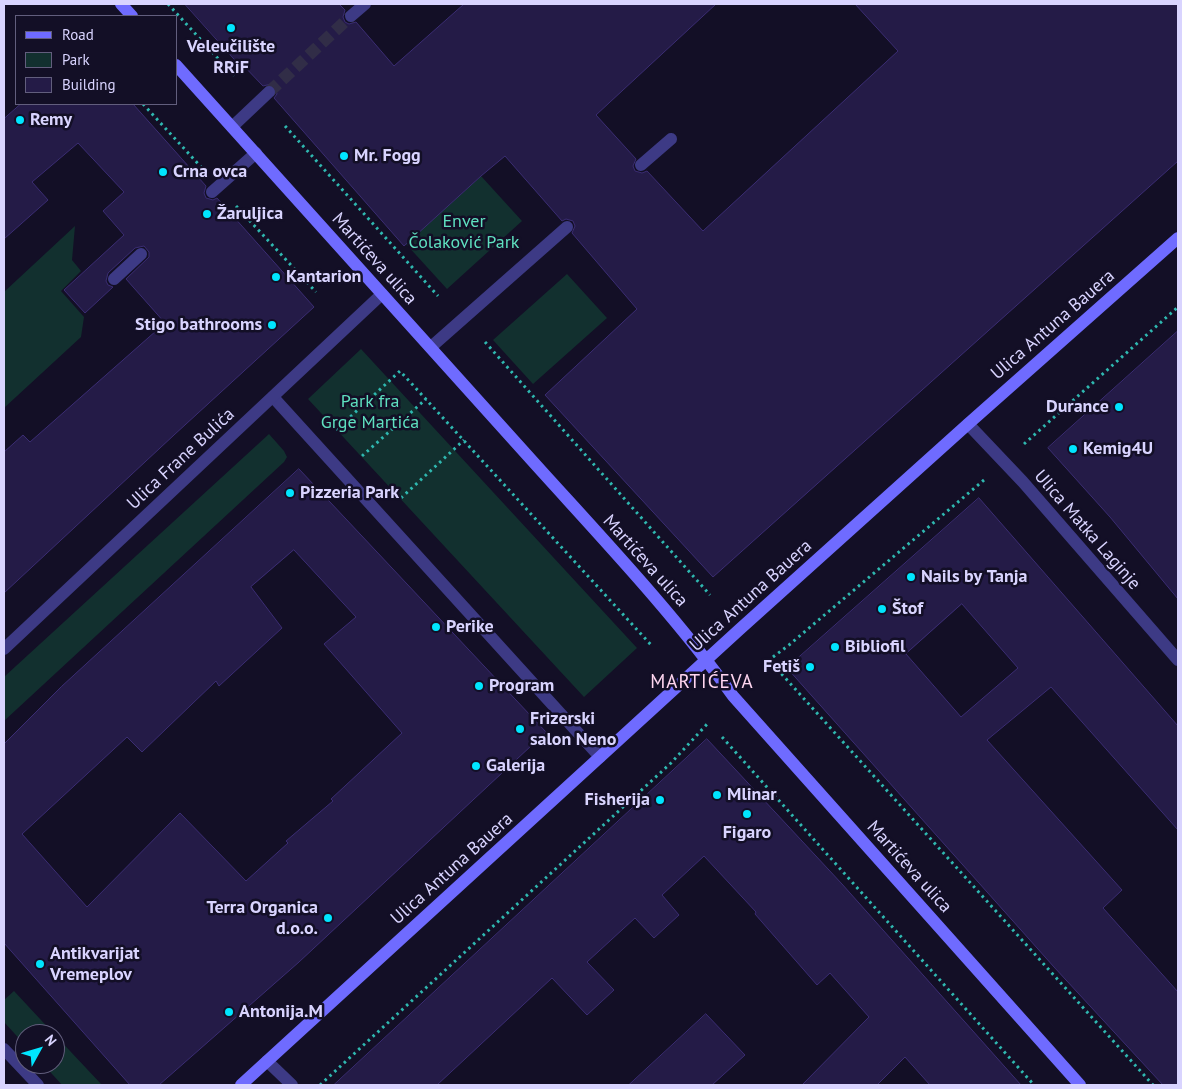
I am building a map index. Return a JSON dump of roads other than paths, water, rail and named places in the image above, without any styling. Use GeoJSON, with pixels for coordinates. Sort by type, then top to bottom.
{"type":"FeatureCollection","features":[{"type":"Feature","properties":{"kind":"street"},"geometry":{"type":"LineString","coordinates":[[121,4],[131,15]]}},
{"type":"Feature","properties":{"kind":"street"},"geometry":{"type":"LineString","coordinates":[[350,16],[365,4]]}},
{"type":"Feature","properties":{"kind":"street","name":"Martićeva ulica"},"geometry":{"type":"LineString","coordinates":[[178,67],[666,610],[707,659],[734,696],[1080,1085]]}},
{"type":"Feature","properties":{"kind":"street"},"geometry":{"type":"LineString","coordinates":[[232,127],[269,92]]}},
{"type":"Feature","properties":{"kind":"street"},"geometry":{"type":"LineString","coordinates":[[642,165],[671,139]]}},
{"type":"Feature","properties":{"kind":"street"},"geometry":{"type":"LineString","coordinates":[[212,192],[256,153]]}},
{"type":"Feature","properties":{"kind":"street"},"geometry":{"type":"LineString","coordinates":[[431,347],[568,227]]}},
{"type":"Feature","properties":{"kind":"street","name":"Ulica Antuna Bauera"},"geometry":{"type":"LineString","coordinates":[[241,1085],[707,659],[1178,238]]}},
{"type":"Feature","properties":{"kind":"street"},"geometry":{"type":"LineString","coordinates":[[114,279],[140,254]]}},
{"type":"Feature","properties":{"kind":"street","name":"Ulica Frane Bulića"},"geometry":{"type":"LineString","coordinates":[[4,649],[382,294]]}},
{"type":"Feature","properties":{"kind":"street"},"geometry":{"type":"LineString","coordinates":[[273,398],[600,757]]}},
{"type":"Feature","properties":{"kind":"street","name":"Ulica Matka Laginje"},"geometry":{"type":"LineString","coordinates":[[968,424],[1023,482],[1178,660]]}},
{"type":"Feature","properties":{"kind":"street"},"geometry":{"type":"LineString","coordinates":[[4,1049],[38,1085]]}},
{"type":"Feature","properties":{"kind":"street"},"geometry":{"type":"LineString","coordinates":[[267,1061],[292,1085]]}},
{"type":"Feature","properties":{"kind":"tunnel"},"geometry":{"type":"LineString","coordinates":[[269,92],[351,16]]}},
{"type":"Feature","properties":{"kind":"place","name":"Veleučilište RRiF"},"geometry":{"type":"Point","coordinates":[231,28]}},
{"type":"Feature","properties":{"kind":"place","name":"Remy"},"geometry":{"type":"Point","coordinates":[20,120]}},
{"type":"Feature","properties":{"kind":"place","name":"Mr. Fogg"},"geometry":{"type":"Point","coordinates":[344,156]}},
{"type":"Feature","properties":{"kind":"place","name":"Crna ovca"},"geometry":{"type":"Point","coordinates":[163,172]}},
{"type":"Feature","properties":{"kind":"place","name":"Žaruljica"},"geometry":{"type":"Point","coordinates":[207,214]}},
{"type":"Feature","properties":{"kind":"place","name":"Kantarion"},"geometry":{"type":"Point","coordinates":[276,277]}},
{"type":"Feature","properties":{"kind":"place","name":"Stigo bathrooms"},"geometry":{"type":"Point","coordinates":[272,325]}},
{"type":"Feature","properties":{"kind":"place","name":"Durance"},"geometry":{"type":"Point","coordinates":[1119,407]}},
{"type":"Feature","properties":{"kind":"place","name":"Kemig4U"},"geometry":{"type":"Point","coordinates":[1073,449]}},
{"type":"Feature","properties":{"kind":"place","name":"Pizzeria Park"},"geometry":{"type":"Point","coordinates":[290,493]}},
{"type":"Feature","properties":{"kind":"place","name":"Nails by Tanja"},"geometry":{"type":"Point","coordinates":[911,577]}},
{"type":"Feature","properties":{"kind":"place","name":"Štof"},"geometry":{"type":"Point","coordinates":[882,609]}},
{"type":"Feature","properties":{"kind":"place","name":"Perike"},"geometry":{"type":"Point","coordinates":[436,627]}},
{"type":"Feature","properties":{"kind":"place","name":"Bibliofil"},"geometry":{"type":"Point","coordinates":[835,647]}},
{"type":"Feature","properties":{"kind":"place","name":"Fetiš"},"geometry":{"type":"Point","coordinates":[810,667]}},
{"type":"Feature","properties":{"kind":"place","name":"Program"},"geometry":{"type":"Point","coordinates":[479,686]}},
{"type":"Feature","properties":{"kind":"place","name":"Frizerski salon Neno"},"geometry":{"type":"Point","coordinates":[520,729]}},
{"type":"Feature","properties":{"kind":"place","name":"Galerija"},"geometry":{"type":"Point","coordinates":[476,766]}},
{"type":"Feature","properties":{"kind":"place","name":"Mlinar"},"geometry":{"type":"Point","coordinates":[717,795]}},
{"type":"Feature","properties":{"kind":"place","name":"Fisherija"},"geometry":{"type":"Point","coordinates":[660,800]}},
{"type":"Feature","properties":{"kind":"place","name":"Figaro"},"geometry":{"type":"Point","coordinates":[747,814]}},
{"type":"Feature","properties":{"kind":"place","name":"Terra Organica d.o.o."},"geometry":{"type":"Point","coordinates":[328,918]}},
{"type":"Feature","properties":{"kind":"place","name":"Antikvarijat Vremeplov"},"geometry":{"type":"Point","coordinates":[40,964]}},
{"type":"Feature","properties":{"kind":"place","name":"Antonija.M"},"geometry":{"type":"Point","coordinates":[229,1012]}},
{"type":"Feature","properties":{"kind":"district","name":"MARTIĆEVA"},"geometry":{"type":"Point","coordinates":[702,683]}},
{"type":"Feature","properties":{"kind":"park label","name":"Enver Čolaković Park"},"geometry":{"type":"Point","coordinates":[464,232]}},
{"type":"Feature","properties":{"kind":"park label","name":"Park fra Grge Martića"},"geometry":{"type":"Point","coordinates":[370,412]}}]}
